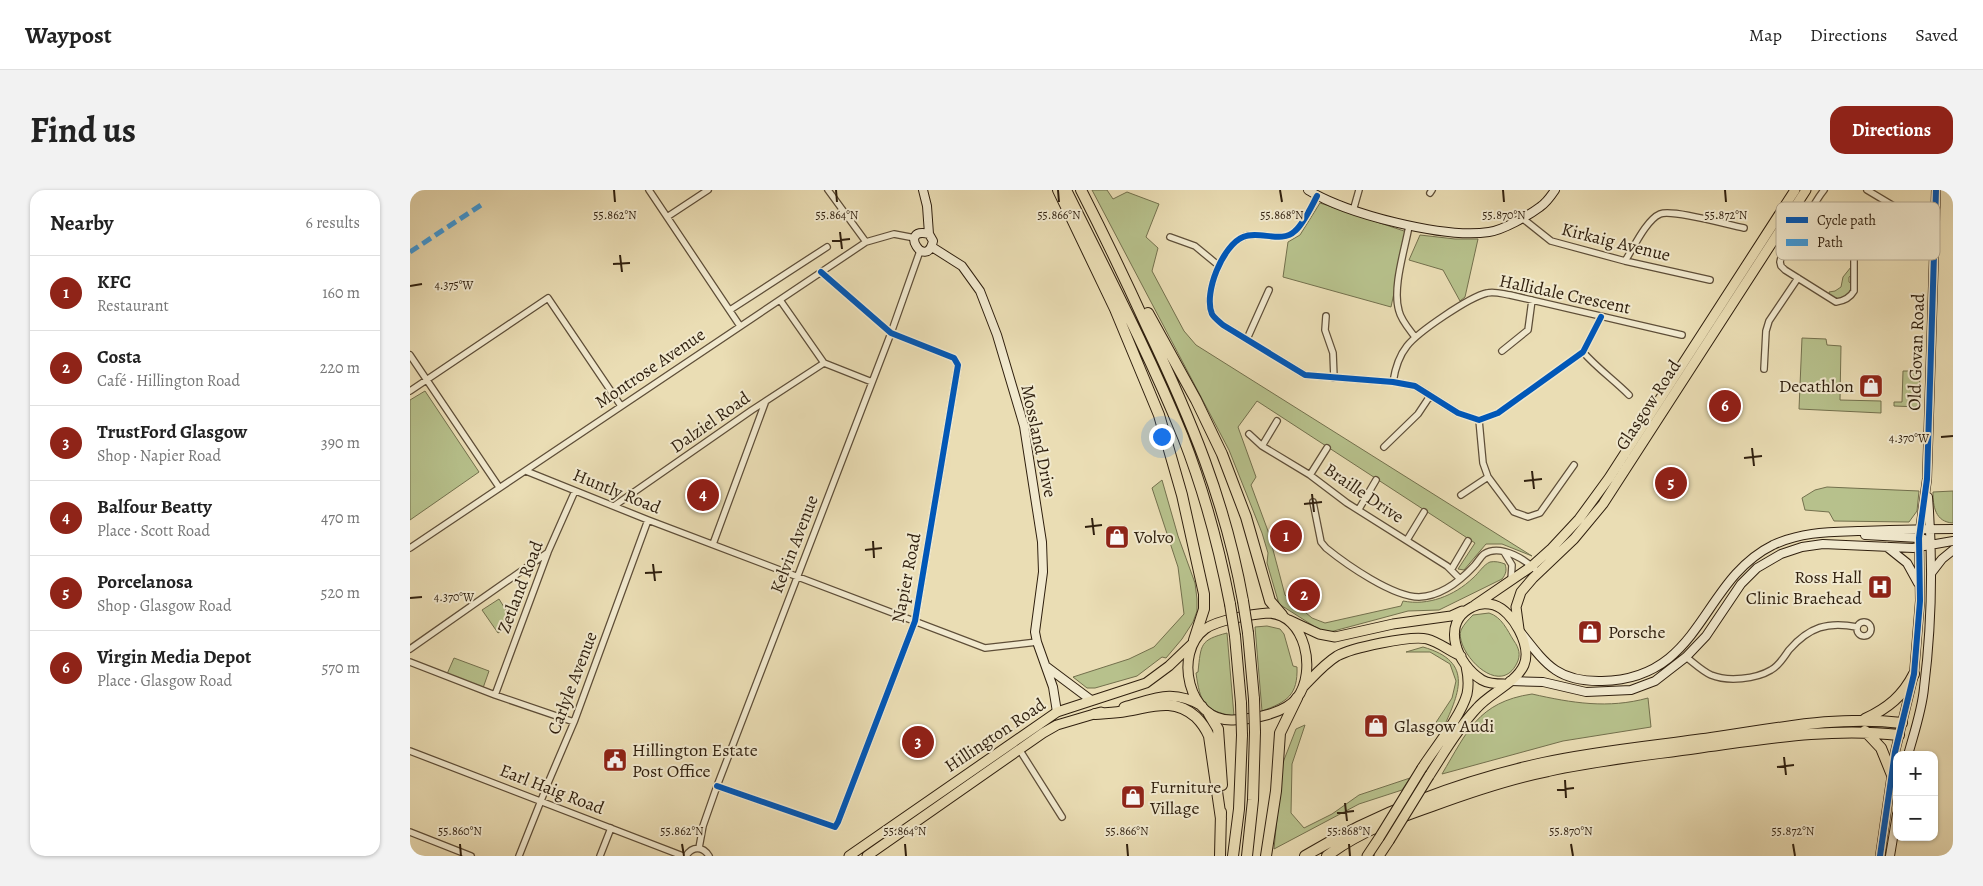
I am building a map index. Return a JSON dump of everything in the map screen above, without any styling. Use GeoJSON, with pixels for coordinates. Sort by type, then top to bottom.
{"type":"FeatureCollection","features":[{"type":"Feature","properties":{"kind":"highway"},"geometry":{"type":"LineString","coordinates":[[1058,190],[1115,309],[1167,436],[1204,594],[1204,608],[1193,642]]}},
{"type":"Feature","properties":{"kind":"highway"},"geometry":{"type":"LineString","coordinates":[[1066,190],[1140,342],[1182,436],[1214,531],[1230,604],[1241,702],[1242,735],[1239,808],[1233,856]]}},
{"type":"Feature","properties":{"kind":"highway"},"geometry":{"type":"LineString","coordinates":[[1081,190],[1192,392],[1216,440],[1246,517],[1270,601],[1284,617]]}},
{"type":"Feature","properties":{"kind":"highway"},"geometry":{"type":"LineString","coordinates":[[1106,238],[1195,432],[1223,513],[1243,601],[1254,699],[1253,800],[1247,856]]}},
{"type":"Feature","properties":{"kind":"highway"},"geometry":{"type":"LineString","coordinates":[[1862,720],[1884,710],[1898,698],[1914,674]]}},
{"type":"Feature","properties":{"kind":"highway"},"geometry":{"type":"LineString","coordinates":[[1266,855],[1276,791],[1280,733],[1299,693]]}},
{"type":"Feature","properties":{"kind":"highway"},"geometry":{"type":"LineString","coordinates":[[1094,714],[1122,712],[1167,704],[1190,712],[1204,726],[1209,736],[1221,819]]}},
{"type":"Feature","properties":{"kind":"highway"},"geometry":{"type":"LineString","coordinates":[[1205,710],[1218,729],[1220,740],[1222,788],[1220,856]]}},
{"type":"Feature","properties":{"kind":"highway"},"geometry":{"type":"LineString","coordinates":[[1305,856],[1377,818],[1458,787],[1515,769],[1579,756],[1810,723],[1862,720],[1902,724]]}},
{"type":"Feature","properties":{"kind":"highway"},"geometry":{"type":"LineString","coordinates":[[1327,856],[1365,832],[1408,814],[1476,790],[1537,773],[1594,762],[1778,737],[1865,731],[1899,735]]}},
{"type":"Feature","properties":{"kind":"highway"},"geometry":{"type":"LineString","coordinates":[[1865,731],[1881,748],[1892,775]]}},
{"type":"Feature","properties":{"kind":"main road","name":"Glasgow Road"},"geometry":{"type":"LineString","coordinates":[[1787,202],[1795,190]]}},
{"type":"Feature","properties":{"kind":"main road","name":"Glasgow Road"},"geometry":{"type":"LineString","coordinates":[[1798,202],[1806,190]]}},
{"type":"Feature","properties":{"kind":"main road","name":"Glasgow Road"},"geometry":{"type":"LineString","coordinates":[[1520,631],[1516,607],[1519,597],[1536,569],[1579,519],[1609,478],[1776,219]]}},
{"type":"Feature","properties":{"kind":"main road","name":"Glasgow Road"},"geometry":{"type":"LineString","coordinates":[[1475,605],[1511,580],[1536,569],[1574,539],[1615,487],[1776,237]]}},
{"type":"Feature","properties":{"kind":"main road"},"geometry":{"type":"LineString","coordinates":[[1367,856],[1467,695],[1468,684],[1463,660],[1438,644],[1421,638],[1344,652],[1332,659],[1299,693],[1278,710],[1241,719],[1227,720],[1205,710],[1194,695],[1189,678],[1188,658],[1193,642],[1204,630],[1212,625],[1268,613],[1284,617],[1319,634],[1335,636],[1393,624],[1451,616],[1475,605],[1489,604],[1504,610],[1520,631],[1526,648],[1525,662],[1522,669],[1477,707],[1464,722],[1379,856]]}},
{"type":"Feature","properties":{"kind":"main road"},"geometry":{"type":"LineString","coordinates":[[1466,610],[1458,619],[1454,631],[1455,645],[1463,660],[1471,671],[1483,680],[1496,684],[1507,682]]}},
{"type":"Feature","properties":{"kind":"main road"},"geometry":{"type":"LineString","coordinates":[[1284,617],[1298,634],[1305,650],[1306,671],[1299,693]]}},
{"type":"Feature","properties":{"kind":"main road","name":"Hillington Road"},"geometry":{"type":"LineString","coordinates":[[849,856],[1056,712],[1146,683],[1159,674],[1193,642]]}},
{"type":"Feature","properties":{"kind":"main road","name":"Hillington Road"},"geometry":{"type":"LineString","coordinates":[[868,856],[1050,729],[1094,714],[1170,695],[1186,697],[1205,710]]}},
{"type":"Feature","properties":{"kind":"street"},"geometry":{"type":"LineString","coordinates":[[649,190],[740,326]]}},
{"type":"Feature","properties":{"kind":"street"},"geometry":{"type":"LineString","coordinates":[[667,217],[708,190]]}},
{"type":"Feature","properties":{"kind":"street"},"geometry":{"type":"LineString","coordinates":[[828,190],[866,242]]}},
{"type":"Feature","properties":{"kind":"street"},"geometry":{"type":"LineString","coordinates":[[923,190],[927,206],[929,234],[933,241],[932,247],[928,250],[920,251],[914,244],[914,238],[924,232],[929,234]]}},
{"type":"Feature","properties":{"kind":"street"},"geometry":{"type":"LineString","coordinates":[[1308,190],[1317,196],[1354,211],[1409,226],[1458,234],[1490,232],[1522,218],[1542,206],[1555,190]]}},
{"type":"Feature","properties":{"kind":"street"},"geometry":{"type":"LineString","coordinates":[[1354,211],[1359,190]]}},
{"type":"Feature","properties":{"kind":"street"},"geometry":{"type":"LineString","coordinates":[[1816,202],[1824,190]]}},
{"type":"Feature","properties":{"kind":"street"},"geometry":{"type":"LineString","coordinates":[[1867,190],[1885,202]]}},
{"type":"Feature","properties":{"kind":"street"},"geometry":{"type":"LineString","coordinates":[[1317,196],[1294,232],[1281,236],[1256,234],[1242,237],[1218,264],[1210,293],[1212,314],[1223,325],[1305,375],[1394,382],[1415,386],[1458,413],[1480,420],[1498,413],[1583,352],[1601,317]]}},
{"type":"Feature","properties":{"kind":"street"},"geometry":{"type":"LineString","coordinates":[[1625,261],[1648,224],[1660,214],[1674,213],[1744,228]]}},
{"type":"Feature","properties":{"kind":"street","name":"Kirkaig Avenue"},"geometry":{"type":"LineString","coordinates":[[1522,218],[1551,242],[1710,280]]}},
{"type":"Feature","properties":{"kind":"street"},"geometry":{"type":"LineString","coordinates":[[1409,226],[1398,284],[1397,302],[1399,312],[1415,337]]}},
{"type":"Feature","properties":{"kind":"street","name":"Montrose Avenue"},"geometry":{"type":"LineString","coordinates":[[410,548],[866,242],[894,234],[914,238]]}},
{"type":"Feature","properties":{"kind":"street"},"geometry":{"type":"LineString","coordinates":[[1170,236],[1195,246],[1218,264]]}},
{"type":"Feature","properties":{"kind":"street"},"geometry":{"type":"LineString","coordinates":[[730,310],[827,247]]}},
{"type":"Feature","properties":{"kind":"street","name":"Mossland Drive"},"geometry":{"type":"LineString","coordinates":[[932,247],[962,266],[980,291],[997,335],[1024,426],[1042,542],[1043,572],[1035,621],[1037,642],[1053,687],[1056,712]]}},
{"type":"Feature","properties":{"kind":"street","name":"Kelvin Avenue"},"geometry":{"type":"LineString","coordinates":[[699,848],[703,826],[717,786],[892,333],[920,251]]}},
{"type":"Feature","properties":{"kind":"street"},"geometry":{"type":"LineString","coordinates":[[1781,260],[1781,266],[1798,278],[1832,301],[1841,302],[1852,296],[1854,291],[1854,260]]}},
{"type":"Feature","properties":{"kind":"street","name":"Old Govan Road"},"geometry":{"type":"LineString","coordinates":[[1909,751],[1924,688],[1932,598],[1927,479],[1934,260]]}},
{"type":"Feature","properties":{"kind":"street","name":"Napier Road"},"geometry":{"type":"LineString","coordinates":[[717,786],[835,827],[915,621],[958,365],[954,358],[892,333],[822,272]]}},
{"type":"Feature","properties":{"kind":"street"},"geometry":{"type":"LineString","coordinates":[[1764,369],[1766,331],[1769,321],[1798,278]]}},
{"type":"Feature","properties":{"kind":"street"},"geometry":{"type":"LineString","coordinates":[[1246,339],[1269,290]]}},
{"type":"Feature","properties":{"kind":"street","name":"Hallidale Crescent"},"geometry":{"type":"LineString","coordinates":[[1394,382],[1395,368],[1406,347],[1415,337],[1472,298],[1489,292],[1532,300],[1682,335]]}},
{"type":"Feature","properties":{"kind":"street"},"geometry":{"type":"LineString","coordinates":[[410,392],[548,298],[621,406]]}},
{"type":"Feature","properties":{"kind":"street"},"geometry":{"type":"LineString","coordinates":[[780,300],[824,364],[872,382]]}},
{"type":"Feature","properties":{"kind":"street"},"geometry":{"type":"LineString","coordinates":[[1502,352],[1528,330],[1532,300]]}},
{"type":"Feature","properties":{"kind":"street"},"geometry":{"type":"LineString","coordinates":[[1326,316],[1325,330],[1333,353],[1334,378]]}},
{"type":"Feature","properties":{"kind":"street"},"geometry":{"type":"LineString","coordinates":[[1583,352],[1629,395]]}},
{"type":"Feature","properties":{"kind":"street"},"geometry":{"type":"LineString","coordinates":[[410,355],[428,379],[499,487]]}},
{"type":"Feature","properties":{"kind":"street","name":"Dalziel Road"},"geometry":{"type":"LineString","coordinates":[[614,506],[765,402],[824,364]]}},
{"type":"Feature","properties":{"kind":"street"},"geometry":{"type":"LineString","coordinates":[[1384,447],[1418,414],[1430,396]]}},
{"type":"Feature","properties":{"kind":"street"},"geometry":{"type":"LineString","coordinates":[[713,544],[765,402]]}},
{"type":"Feature","properties":{"kind":"street"},"geometry":{"type":"LineString","coordinates":[[1480,420],[1483,463],[1488,477],[1514,512],[1528,517],[1540,513],[1574,465]]}},
{"type":"Feature","properties":{"kind":"street"},"geometry":{"type":"LineString","coordinates":[[1262,446],[1277,421]]}},
{"type":"Feature","properties":{"kind":"street","name":"Braille Drive"},"geometry":{"type":"LineString","coordinates":[[1249,434],[1262,446],[1310,475],[1347,503],[1407,540],[1451,570],[1460,579]]}},
{"type":"Feature","properties":{"kind":"street"},"geometry":{"type":"LineString","coordinates":[[1310,475],[1327,448]]}},
{"type":"Feature","properties":{"kind":"street","name":"Huntly Road"},"geometry":{"type":"LineString","coordinates":[[526,471],[648,520],[985,648],[1008,647],[1037,642]]}},
{"type":"Feature","properties":{"kind":"street"},"geometry":{"type":"LineString","coordinates":[[1462,495],[1488,477]]}},
{"type":"Feature","properties":{"kind":"street","name":"Old Govan Road"},"geometry":{"type":"LineString","coordinates":[[1880,856],[1899,735],[1914,674],[1920,587],[1920,529],[1927,479]]}},
{"type":"Feature","properties":{"kind":"street"},"geometry":{"type":"LineString","coordinates":[[1359,509],[1376,480]]}},
{"type":"Feature","properties":{"kind":"street","name":"Zetland Road"},"geometry":{"type":"LineString","coordinates":[[495,695],[548,552],[574,491]]}},
{"type":"Feature","properties":{"kind":"street"},"geometry":{"type":"LineString","coordinates":[[1313,502],[1321,542],[1326,548],[1389,589],[1404,595],[1426,596],[1445,590],[1460,579],[1484,555],[1493,552],[1504,552],[1515,556],[1536,569]]}},
{"type":"Feature","properties":{"kind":"street"},"geometry":{"type":"LineString","coordinates":[[1407,540],[1424,512]]}},
{"type":"Feature","properties":{"kind":"street","name":"Carlyle Avenue"},"geometry":{"type":"LineString","coordinates":[[519,856],[574,722],[648,520]]}},
{"type":"Feature","properties":{"kind":"street"},"geometry":{"type":"LineString","coordinates":[[1520,631],[1544,662],[1561,673],[1589,681],[1628,678],[1652,670],[1672,657],[1695,632],[1733,576],[1759,553],[1773,545],[1798,535],[1813,533],[1953,529]]}},
{"type":"Feature","properties":{"kind":"street"},"geometry":{"type":"LineString","coordinates":[[1840,532],[1899,538],[1920,538],[1930,544]]}},
{"type":"Feature","properties":{"kind":"street"},"geometry":{"type":"LineString","coordinates":[[1451,570],[1468,541]]}},
{"type":"Feature","properties":{"kind":"street"},"geometry":{"type":"LineString","coordinates":[[1507,682],[1543,682],[1586,692],[1631,690],[1655,681],[1686,657],[1706,636],[1741,584],[1756,568],[1780,554],[1802,547],[1824,544],[1919,547],[1953,541]]}},
{"type":"Feature","properties":{"kind":"street"},"geometry":{"type":"LineString","coordinates":[[1886,546],[1907,563],[1920,587]]}},
{"type":"Feature","properties":{"kind":"street"},"geometry":{"type":"LineString","coordinates":[[1932,572],[1942,559],[1953,550]]}},
{"type":"Feature","properties":{"kind":"street"},"geometry":{"type":"LineString","coordinates":[[410,649],[548,552]]}},
{"type":"Feature","properties":{"kind":"street"},"geometry":{"type":"LineString","coordinates":[[1504,552],[1512,565],[1511,580]]}},
{"type":"Feature","properties":{"kind":"street"},"geometry":{"type":"LineString","coordinates":[[1686,657],[1712,676],[1734,678],[1754,676],[1772,670],[1803,636],[1815,629],[1837,624],[1857,627]]}},
{"type":"Feature","properties":{"kind":"street"},"geometry":{"type":"LineString","coordinates":[[410,662],[495,695],[574,722]]}},
{"type":"Feature","properties":{"kind":"street"},"geometry":{"type":"LineString","coordinates":[[1047,667],[1091,700]]}},
{"type":"Feature","properties":{"kind":"street"},"geometry":{"type":"LineString","coordinates":[[1902,724],[1916,726]]}},
{"type":"Feature","properties":{"kind":"street"},"geometry":{"type":"LineString","coordinates":[[1899,735],[1913,738]]}},
{"type":"Feature","properties":{"kind":"street"},"geometry":{"type":"LineString","coordinates":[[1019,749],[1062,817]]}},
{"type":"Feature","properties":{"kind":"street","name":"Earl Haig Road"},"geometry":{"type":"LineString","coordinates":[[410,751],[685,856]]}},
{"type":"Feature","properties":{"kind":"street"},"geometry":{"type":"LineString","coordinates":[[600,856],[611,828]]}},
{"type":"Feature","properties":{"kind":"street"},"geometry":{"type":"LineString","coordinates":[[410,832],[471,856]]}},
{"type":"Feature","properties":{"kind":"street"},"geometry":{"type":"LineString","coordinates":[[1890,856],[1893,838]]}},
{"type":"Feature","properties":{"kind":"street"},"geometry":{"type":"LineString","coordinates":[[685,856],[692,849],[699,848],[706,851],[709,856]]}},
{"type":"Feature","properties":{"kind":"green space"},"geometry":{"type":"Polygon","coordinates":[[[1092,190],[1107,190],[1113,199],[1127,192],[1159,204],[1146,237],[1158,248],[1152,271],[1184,331],[1196,345],[1532,556],[1502,544],[1486,544],[1464,570],[1458,569],[1475,543],[1257,401],[1238,427],[1256,477],[1251,485],[1268,531],[1285,595],[1312,618],[1325,623],[1401,606],[1403,601],[1431,601],[1458,590],[1490,562],[1505,564],[1506,568],[1502,579],[1439,610],[1408,611],[1330,632],[1320,630],[1279,604],[1267,563],[1268,553],[1262,533],[1229,450],[1092,190]]]}},
{"type":"Feature","properties":{"kind":"green space"},"geometry":{"type":"Polygon","coordinates":[[[1320,203],[1407,232],[1391,307],[1283,277],[1288,242],[1300,235],[1320,203]]]}},
{"type":"Feature","properties":{"kind":"green space"},"geometry":{"type":"Polygon","coordinates":[[[1420,235],[1455,239],[1478,239],[1465,297],[1460,301],[1443,270],[1409,260],[1420,235]]]}},
{"type":"Feature","properties":{"kind":"green space"},"geometry":{"type":"Polygon","coordinates":[[[1851,267],[1852,275],[1849,277],[1849,282],[1852,284],[1847,295],[1838,299],[1830,296],[1829,292],[1841,287],[1843,277],[1851,267]]]}},
{"type":"Feature","properties":{"kind":"green space"},"geometry":{"type":"Polygon","coordinates":[[[1802,338],[1826,339],[1827,345],[1841,346],[1840,400],[1881,401],[1881,413],[1799,409],[1802,338]]]}},
{"type":"Feature","properties":{"kind":"green space"},"geometry":{"type":"Polygon","coordinates":[[[1903,371],[1920,371],[1919,407],[1894,406],[1894,402],[1902,402],[1903,371]]]}},
{"type":"Feature","properties":{"kind":"green space"},"geometry":{"type":"Polygon","coordinates":[[[425,391],[479,472],[410,520],[410,400],[425,391]]]}},
{"type":"Feature","properties":{"kind":"green space"},"geometry":{"type":"Polygon","coordinates":[[[1162,480],[1178,536],[1195,583],[1197,611],[1193,622],[1182,639],[1166,658],[1162,657],[1137,676],[1095,688],[1087,688],[1073,677],[1129,659],[1154,647],[1184,614],[1178,567],[1152,488],[1162,480]]]}},
{"type":"Feature","properties":{"kind":"green space"},"geometry":{"type":"Polygon","coordinates":[[[1827,487],[1919,491],[1917,511],[1909,522],[1834,521],[1829,512],[1805,510],[1802,498],[1815,490],[1827,487]]]}},
{"type":"Feature","properties":{"kind":"green space"},"geometry":{"type":"Polygon","coordinates":[[[1953,491],[1953,523],[1942,520],[1936,512],[1933,492],[1953,491]]]}},
{"type":"Feature","properties":{"kind":"green space"},"geometry":{"type":"Polygon","coordinates":[[[499,599],[514,623],[498,633],[482,610],[499,599]]]}},
{"type":"Feature","properties":{"kind":"green space"},"geometry":{"type":"Polygon","coordinates":[[[1489,613],[1504,624],[1519,652],[1517,663],[1509,673],[1500,676],[1490,674],[1480,668],[1464,649],[1461,639],[1461,630],[1473,615],[1489,613]]]}},
{"type":"Feature","properties":{"kind":"green space"},"geometry":{"type":"Polygon","coordinates":[[[1267,626],[1280,629],[1284,634],[1293,666],[1297,667],[1297,677],[1293,691],[1284,701],[1262,711],[1255,627],[1267,626]]]}},
{"type":"Feature","properties":{"kind":"green space"},"geometry":{"type":"Polygon","coordinates":[[[1227,633],[1234,716],[1216,711],[1205,704],[1199,691],[1196,673],[1198,672],[1201,649],[1207,641],[1227,633]]]}},
{"type":"Feature","properties":{"kind":"green space"},"geometry":{"type":"Polygon","coordinates":[[[1423,647],[1440,653],[1451,661],[1457,671],[1457,693],[1442,731],[1431,730],[1452,698],[1456,681],[1450,664],[1430,652],[1406,652],[1423,647]]]}},
{"type":"Feature","properties":{"kind":"green space"},"geometry":{"type":"Polygon","coordinates":[[[454,658],[489,671],[483,688],[447,674],[454,658]]]}},
{"type":"Feature","properties":{"kind":"green space"},"geometry":{"type":"Polygon","coordinates":[[[1532,694],[1590,704],[1619,703],[1648,698],[1651,727],[1563,741],[1442,774],[1467,732],[1486,712],[1514,698],[1532,694]]]}},
{"type":"Feature","properties":{"kind":"green space"},"geometry":{"type":"Polygon","coordinates":[[[1305,725],[1292,764],[1291,813],[1304,828],[1332,814],[1359,795],[1410,778],[1402,790],[1359,804],[1274,849],[1282,765],[1296,729],[1305,725]]]}},
{"type":"Feature","properties":{"kind":"marked path"},"geometry":{"type":"LineString","coordinates":[[410,252],[484,203]]}},
{"type":"Feature","properties":{"kind":"cycle path"},"geometry":{"type":"LineString","coordinates":[[1936,190],[1936,202]]}},
{"type":"Feature","properties":{"kind":"cycle path"},"geometry":{"type":"LineString","coordinates":[[1317,196],[1301,224],[1290,235],[1277,237],[1249,235],[1243,237],[1228,249],[1217,271],[1210,294],[1212,314],[1223,325],[1305,375],[1393,382],[1415,386],[1458,413],[1479,420],[1498,413],[1583,352],[1601,317]]}},
{"type":"Feature","properties":{"kind":"cycle path"},"geometry":{"type":"LineString","coordinates":[[1880,856],[1895,752],[1914,674],[1920,601],[1919,538],[1927,479],[1934,260]]}},
{"type":"Feature","properties":{"kind":"cycle path"},"geometry":{"type":"LineString","coordinates":[[717,786],[835,827],[915,621],[958,365],[954,358],[891,333],[821,272]]}},
{"type":"Feature","properties":{"kind":"place","name":"Decathlon"},"geometry":{"type":"Point","coordinates":[1871,386]}},
{"type":"Feature","properties":{"kind":"place","name":"Virgin Media Depot"},"geometry":{"type":"Point","coordinates":[1725,406]}},
{"type":"Feature","properties":{"kind":"place","name":"Porcelanosa"},"geometry":{"type":"Point","coordinates":[1671,483]}},
{"type":"Feature","properties":{"kind":"place","name":"Balfour Beatty"},"geometry":{"type":"Point","coordinates":[703,495]}},
{"type":"Feature","properties":{"kind":"place","name":"KFC"},"geometry":{"type":"Point","coordinates":[1286,536]}},
{"type":"Feature","properties":{"kind":"place","name":"Volvo"},"geometry":{"type":"Point","coordinates":[1117,537]}},
{"type":"Feature","properties":{"kind":"place","name":"Ross Hall Clinic Braehead"},"geometry":{"type":"Point","coordinates":[1880,587]}},
{"type":"Feature","properties":{"kind":"place","name":"Costa"},"geometry":{"type":"Point","coordinates":[1304,595]}},
{"type":"Feature","properties":{"kind":"place","name":"Porsche"},"geometry":{"type":"Point","coordinates":[1590,632]}},
{"type":"Feature","properties":{"kind":"place","name":"Glasgow Audi"},"geometry":{"type":"Point","coordinates":[1376,726]}},
{"type":"Feature","properties":{"kind":"place","name":"TrustFord Glasgow"},"geometry":{"type":"Point","coordinates":[918,742]}},
{"type":"Feature","properties":{"kind":"place","name":"Hillington Estate Post Office"},"geometry":{"type":"Point","coordinates":[615,760]}},
{"type":"Feature","properties":{"kind":"place","name":"Furniture Village"},"geometry":{"type":"Point","coordinates":[1133,797]}}]}
